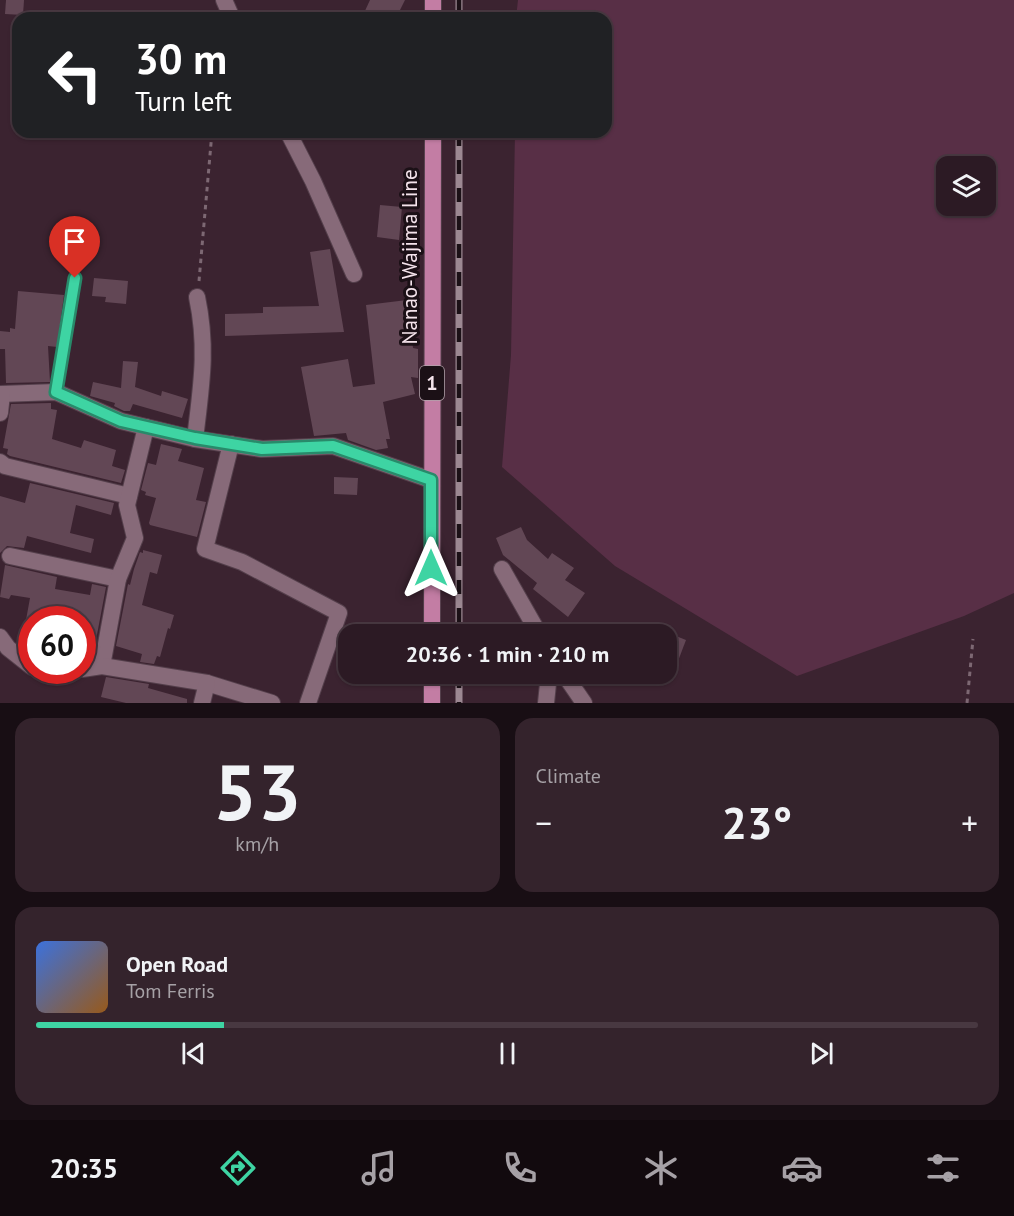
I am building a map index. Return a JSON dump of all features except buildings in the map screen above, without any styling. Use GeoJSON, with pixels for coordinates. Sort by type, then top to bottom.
{"type":"FeatureCollection","features":[{"type":"Feature","properties":{"kind":"main road","name":"Nanao-Wajima Line"},"geometry":{"type":"LineString","coordinates":[[432,624],[433,138]]}},
{"type":"Feature","properties":{"kind":"main road"},"geometry":{"type":"LineString","coordinates":[[432,684],[432,703]]}},
{"type":"Feature","properties":{"kind":"street"},"geometry":{"type":"LineString","coordinates":[[291,138],[313,181],[354,274]]}},
{"type":"Feature","properties":{"kind":"street"},"geometry":{"type":"LineString","coordinates":[[195,438],[204,365],[203,325],[197,297]]}},
{"type":"Feature","properties":{"kind":"street"},"geometry":{"type":"LineString","coordinates":[[0,413],[1,394],[56,392],[121,421],[146,427],[262,449],[333,446],[431,480]]}},
{"type":"Feature","properties":{"kind":"street"},"geometry":{"type":"LineString","coordinates":[[102,666],[118,579],[135,538],[127,506],[146,427]]}},
{"type":"Feature","properties":{"kind":"street"},"geometry":{"type":"LineString","coordinates":[[231,444],[205,549],[242,562],[339,613],[309,703]]}},
{"type":"Feature","properties":{"kind":"street"},"geometry":{"type":"LineString","coordinates":[[2,469],[129,496]]}},
{"type":"Feature","properties":{"kind":"street"},"geometry":{"type":"LineString","coordinates":[[9,556],[118,579]]}},
{"type":"Feature","properties":{"kind":"street"},"geometry":{"type":"LineString","coordinates":[[502,569],[533,624]]}},
{"type":"Feature","properties":{"kind":"street"},"geometry":{"type":"LineString","coordinates":[[0,637],[18,656]]}},
{"type":"Feature","properties":{"kind":"street"},"geometry":{"type":"LineString","coordinates":[[96,667],[207,683],[272,703]]}},
{"type":"Feature","properties":{"kind":"street"},"geometry":{"type":"LineString","coordinates":[[202,703],[207,683]]}},
{"type":"Feature","properties":{"kind":"street"},"geometry":{"type":"LineString","coordinates":[[546,703],[548,684]]}},
{"type":"Feature","properties":{"kind":"street"},"geometry":{"type":"LineString","coordinates":[[571,684],[584,703]]}},
{"type":"Feature","properties":{"kind":"lane"},"geometry":{"type":"LineString","coordinates":[[56,392],[75,278]]}},
{"type":"Feature","properties":{"kind":"path"},"geometry":{"type":"LineString","coordinates":[[197,297],[211,138]]}},
{"type":"Feature","properties":{"kind":"path"},"geometry":{"type":"LineString","coordinates":[[967,703],[973,639]]}},
{"type":"Feature","properties":{"kind":"shaded area"},"geometry":{"type":"Polygon","coordinates":[[[518,0],[1014,0],[1014,593],[964,616],[797,676],[615,566],[502,467],[511,355],[515,138],[612,138],[612,12],[517,12],[518,0]]]}},
{"type":"Feature","properties":{"kind":"railway"},"geometry":{"type":"LineString","coordinates":[[459,0],[459,12]]}},
{"type":"Feature","properties":{"kind":"railway"},"geometry":{"type":"LineString","coordinates":[[459,138],[459,624]]}},
{"type":"Feature","properties":{"kind":"railway"},"geometry":{"type":"LineString","coordinates":[[459,684],[459,703]]}},
{"type":"Feature","properties":{"kind":"route"},"geometry":{"type":"LineString","coordinates":[[75,278],[56,392],[121,421],[195,438],[262,449],[333,446],[431,480],[431,568]]}}]}
